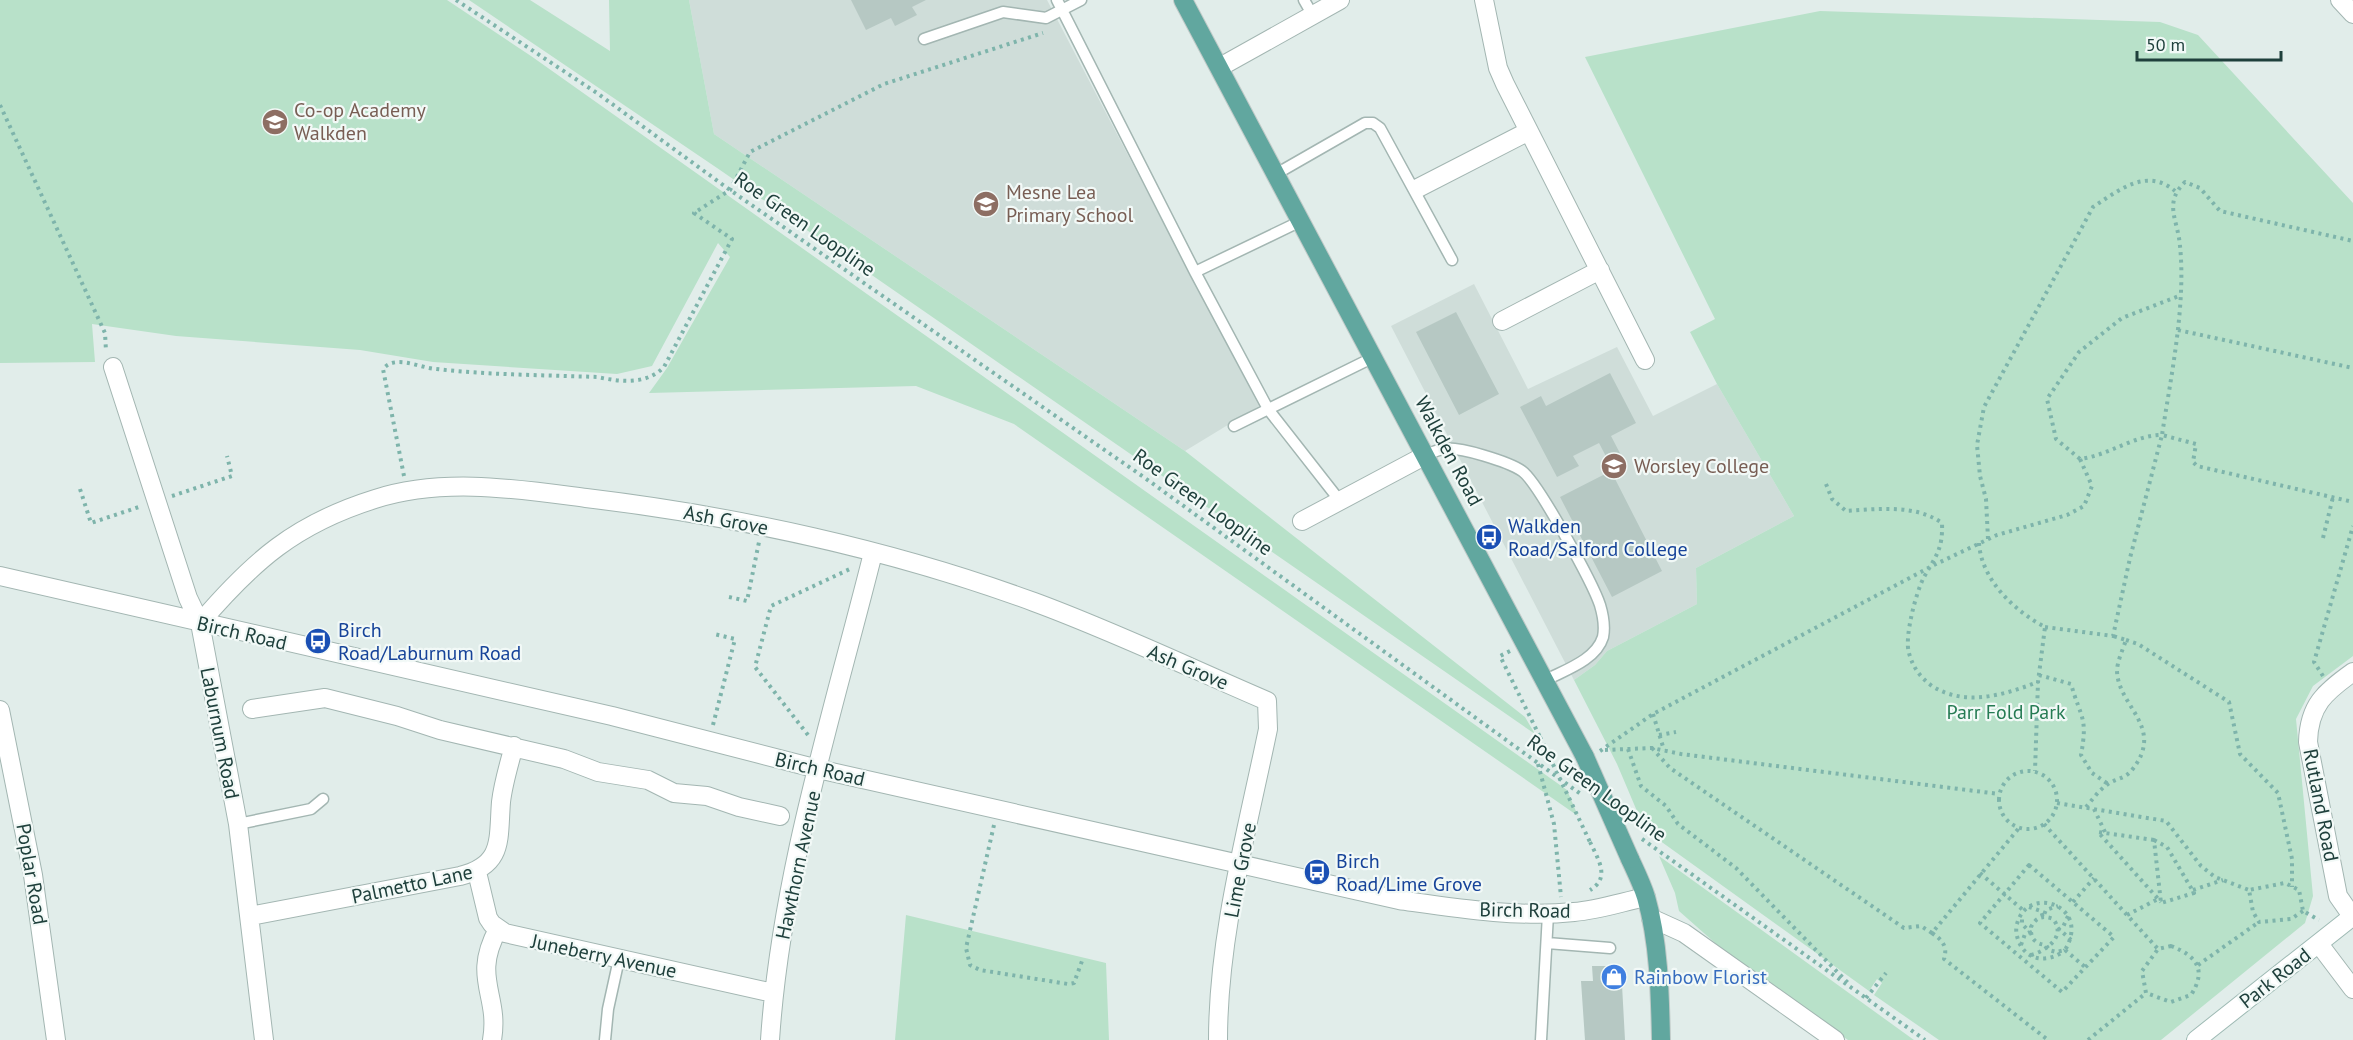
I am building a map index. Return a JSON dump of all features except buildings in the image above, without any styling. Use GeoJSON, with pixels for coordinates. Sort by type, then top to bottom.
{"type":"FeatureCollection","features":[{"type":"Feature","properties":{"kind":"main road","name":"Walkden Road"},"geometry":{"type":"LineString","coordinates":[[1183,0],[1585,757],[1646,897],[1651,918],[1660,994],[1661,1040]]}},
{"type":"Feature","properties":{"kind":"street"},"geometry":{"type":"LineString","coordinates":[[1220,67],[1308,7],[1340,0]]}},
{"type":"Feature","properties":{"kind":"street"},"geometry":{"type":"LineString","coordinates":[[1484,0],[1498,68],[1645,360]]}},
{"type":"Feature","properties":{"kind":"street"},"geometry":{"type":"LineString","coordinates":[[2340,0],[2353,14]]}},
{"type":"Feature","properties":{"kind":"street"},"geometry":{"type":"LineString","coordinates":[[1418,188],[1529,132]]}},
{"type":"Feature","properties":{"kind":"street"},"geometry":{"type":"LineString","coordinates":[[1502,321],[1600,270]]}},
{"type":"Feature","properties":{"kind":"street","name":"Laburnum Road"},"geometry":{"type":"LineString","coordinates":[[113,367],[188,598],[200,624],[238,824],[264,1040]]}},
{"type":"Feature","properties":{"kind":"street"},"geometry":{"type":"LineString","coordinates":[[1302,521],[1426,455]]}},
{"type":"Feature","properties":{"kind":"street","name":"Ash Grove"},"geometry":{"type":"LineString","coordinates":[[200,624],[233,585],[282,542],[327,518],[375,499],[407,491],[472,487],[522,490],[678,510],[762,527],[872,556],[1034,602],[1267,701]]}},
{"type":"Feature","properties":{"kind":"street","name":"Hawthorn Avenue"},"geometry":{"type":"LineString","coordinates":[[770,1040],[773,993],[791,881],[872,556]]}},
{"type":"Feature","properties":{"kind":"street","name":"Birch Road"},"geometry":{"type":"LineString","coordinates":[[0,576],[200,624],[612,716],[709,741],[820,761],[997,809],[1240,866],[1399,900],[1443,906],[1556,913],[1646,897]]}},
{"type":"Feature","properties":{"kind":"street","name":"Rutland Road"},"geometry":{"type":"LineString","coordinates":[[2353,672],[2331,688],[2316,706],[2310,718],[2308,742],[2338,896],[2353,916]]}},
{"type":"Feature","properties":{"kind":"street"},"geometry":{"type":"LineString","coordinates":[[277,686],[280,704]]}},
{"type":"Feature","properties":{"kind":"street"},"geometry":{"type":"LineString","coordinates":[[252,709],[324,698],[440,730],[564,759],[598,772],[648,780],[674,793],[753,801],[780,816]]}},
{"type":"Feature","properties":{"kind":"street","name":"Lime Grove"},"geometry":{"type":"LineString","coordinates":[[1218,1040],[1218,1014],[1228,926],[1268,729],[1267,701]]}},
{"type":"Feature","properties":{"kind":"street","name":"Poplar Road"},"geometry":{"type":"LineString","coordinates":[[0,710],[33,875],[56,1040]]}},
{"type":"Feature","properties":{"kind":"street","name":"Palmetto Lane"},"geometry":{"type":"LineString","coordinates":[[250,916],[477,872],[492,860],[497,846],[501,831],[501,801],[513,746]]}},
{"type":"Feature","properties":{"kind":"street"},"geometry":{"type":"LineString","coordinates":[[477,872],[488,918],[498,929],[489,946],[485,965],[494,1024],[492,1040]]}},
{"type":"Feature","properties":{"kind":"street","name":"Park Road"},"geometry":{"type":"LineString","coordinates":[[2196,1040],[2353,916]]}},
{"type":"Feature","properties":{"kind":"street"},"geometry":{"type":"LineString","coordinates":[[1651,918],[1684,933],[1835,1040]]}},
{"type":"Feature","properties":{"kind":"street","name":"Juneberry Avenue"},"geometry":{"type":"LineString","coordinates":[[498,929],[511,935],[773,993]]}},
{"type":"Feature","properties":{"kind":"street"},"geometry":{"type":"LineString","coordinates":[[2319,944],[2353,989]]}},
{"type":"Feature","properties":{"kind":"lane"},"geometry":{"type":"LineString","coordinates":[[924,39],[1003,12],[1046,18],[1060,4],[1081,0]]}},
{"type":"Feature","properties":{"kind":"lane"},"geometry":{"type":"LineString","coordinates":[[1060,4],[1195,272],[1268,409],[1340,501]]}},
{"type":"Feature","properties":{"kind":"lane"},"geometry":{"type":"LineString","coordinates":[[1276,174],[1365,123],[1373,123],[1380,128],[1452,260]]}},
{"type":"Feature","properties":{"kind":"lane"},"geometry":{"type":"LineString","coordinates":[[1195,272],[1301,220]]}},
{"type":"Feature","properties":{"kind":"lane"},"geometry":{"type":"LineString","coordinates":[[1234,426],[1374,357]]}},
{"type":"Feature","properties":{"kind":"lane"},"geometry":{"type":"LineString","coordinates":[[1426,455],[1445,448],[1514,466],[1524,472],[1544,497],[1599,602],[1604,626],[1603,638],[1590,656],[1546,680]]}},
{"type":"Feature","properties":{"kind":"lane"},"geometry":{"type":"LineString","coordinates":[[238,824],[311,809],[323,799]]}},
{"type":"Feature","properties":{"kind":"lane"},"geometry":{"type":"LineString","coordinates":[[1541,1040],[1547,943],[1556,913]]}},
{"type":"Feature","properties":{"kind":"lane"},"geometry":{"type":"LineString","coordinates":[[1547,943],[1610,948]]}},
{"type":"Feature","properties":{"kind":"lane"},"geometry":{"type":"LineString","coordinates":[[605,1040],[608,1009],[619,959]]}},
{"type":"Feature","properties":{"kind":"path","name":"Roe Green Loopline"},"geometry":{"type":"LineString","coordinates":[[456,0],[597,93],[730,190],[1145,478],[1584,797]]}},
{"type":"Feature","properties":{"kind":"path"},"geometry":{"type":"LineString","coordinates":[[407,491],[384,369],[386,366],[400,362],[435,369],[597,377],[614,381],[633,381],[656,375],[664,367],[732,239],[694,213],[730,190],[750,152],[884,84],[1049,30]]}},
{"type":"Feature","properties":{"kind":"path"},"geometry":{"type":"LineString","coordinates":[[0,105],[105,333],[106,363],[113,367]]}},
{"type":"Feature","properties":{"kind":"path"},"geometry":{"type":"LineString","coordinates":[[1988,539],[1986,499],[1980,476],[1977,444],[1984,407],[2093,207],[2122,188],[2145,180],[2164,182],[2175,191]]}},
{"type":"Feature","properties":{"kind":"path"},"geometry":{"type":"LineString","coordinates":[[2113,636],[2130,558],[2163,435],[2178,330],[2180,246],[2172,210],[2175,191],[2185,182],[2200,188],[2220,211],[2353,240]]}},
{"type":"Feature","properties":{"kind":"path"},"geometry":{"type":"LineString","coordinates":[[1585,757],[1604,750],[1653,714],[1934,565],[1988,539],[2039,521],[2067,515],[2084,506],[2092,486],[2080,459],[2056,439],[2046,399],[2079,352],[2122,318],[2179,296]]}},
{"type":"Feature","properties":{"kind":"path"},"geometry":{"type":"LineString","coordinates":[[2178,330],[2353,368]]}},
{"type":"Feature","properties":{"kind":"path"},"geometry":{"type":"LineString","coordinates":[[2080,459],[2099,457],[2148,435],[2163,435],[2196,444],[2193,462],[2197,466],[2353,502]]}},
{"type":"Feature","properties":{"kind":"path"},"geometry":{"type":"LineString","coordinates":[[80,489],[91,523],[232,476],[226,456]]}},
{"type":"Feature","properties":{"kind":"path"},"geometry":{"type":"LineString","coordinates":[[1826,484],[1832,499],[1846,511],[1917,511],[1930,514],[1942,523],[1943,539],[1934,565],[1924,578],[1913,611],[1908,652],[1920,678],[1943,693],[1978,698],[2006,694],[2038,682]]}},
{"type":"Feature","properties":{"kind":"path"},"geometry":{"type":"LineString","coordinates":[[2323,538],[2332,497]]}},
{"type":"Feature","properties":{"kind":"path"},"geometry":{"type":"LineString","coordinates":[[2331,688],[2314,662],[2353,526]]}},
{"type":"Feature","properties":{"kind":"path"},"geometry":{"type":"LineString","coordinates":[[729,597],[747,601],[762,527]]}},
{"type":"Feature","properties":{"kind":"path"},"geometry":{"type":"LineString","coordinates":[[1979,543],[1980,558],[1999,590],[2028,618],[2045,627],[2113,636],[2138,644],[2229,702],[2240,754],[2278,793],[2292,859],[2292,887]]}},
{"type":"Feature","properties":{"kind":"path"},"geometry":{"type":"LineString","coordinates":[[820,761],[755,667],[771,606],[872,556]]}},
{"type":"Feature","properties":{"kind":"path"},"geometry":{"type":"LineString","coordinates":[[2035,771],[2038,682],[2045,627]]}},
{"type":"Feature","properties":{"kind":"path"},"geometry":{"type":"LineString","coordinates":[[709,741],[735,639],[714,634]]}},
{"type":"Feature","properties":{"kind":"path"},"geometry":{"type":"LineString","coordinates":[[2085,808],[2108,784],[2125,778],[2144,748],[2142,724],[2123,691],[2117,672],[2126,640]]}},
{"type":"Feature","properties":{"kind":"path"},"geometry":{"type":"LineString","coordinates":[[1500,656],[1603,873],[1597,886],[1581,895]]}},
{"type":"Feature","properties":{"kind":"path"},"geometry":{"type":"LineString","coordinates":[[2039,675],[2071,684],[2086,729],[2081,755],[2092,773],[2108,784]]}},
{"type":"Feature","properties":{"kind":"path"},"geometry":{"type":"LineString","coordinates":[[1653,714],[1665,751]]}},
{"type":"Feature","properties":{"kind":"path"},"geometry":{"type":"LineString","coordinates":[[1659,735],[1676,732]]}},
{"type":"Feature","properties":{"kind":"path"},"geometry":{"type":"LineString","coordinates":[[1604,750],[1652,748],[1999,794]]}},
{"type":"Feature","properties":{"kind":"path"},"geometry":{"type":"LineString","coordinates":[[1652,748],[1674,771],[1904,928],[1921,926],[1932,933],[1944,943],[1946,951],[1944,959],[2048,1040]]}},
{"type":"Feature","properties":{"kind":"path"},"geometry":{"type":"LineString","coordinates":[[1628,749],[1641,786],[1666,806],[1678,824],[1736,868],[1857,992]]}},
{"type":"Feature","properties":{"kind":"path"},"geometry":{"type":"LineString","coordinates":[[1538,764],[1554,824],[1556,913]]}},
{"type":"Feature","properties":{"kind":"path"},"geometry":{"type":"LineString","coordinates":[[2035,771],[2043,774],[2054,787],[2057,803],[2054,813],[2044,824],[2029,829],[2019,828],[2005,819],[1998,803],[1999,794],[2002,785],[2016,773],[2035,771]]}},
{"type":"Feature","properties":{"kind":"path"},"geometry":{"type":"LineString","coordinates":[[2057,803],[2166,821],[2201,866],[2215,877],[2249,890],[2285,883],[2299,890],[2303,911],[2291,919],[2259,922],[2198,965]]}},
{"type":"Feature","properties":{"kind":"path"},"geometry":{"type":"LineString","coordinates":[[997,809],[966,948],[970,965],[980,970],[1068,984],[1074,982],[1082,961]]}},
{"type":"Feature","properties":{"kind":"path"},"geometry":{"type":"LineString","coordinates":[[2094,809],[2105,833]]}},
{"type":"Feature","properties":{"kind":"path"},"geometry":{"type":"LineString","coordinates":[[2044,824],[2158,949]]}},
{"type":"Feature","properties":{"kind":"path"},"geometry":{"type":"LineString","coordinates":[[1932,933],[2019,828]]}},
{"type":"Feature","properties":{"kind":"path"},"geometry":{"type":"LineString","coordinates":[[2160,901],[2098,832],[2154,840],[2167,847],[2193,890]]}},
{"type":"Feature","properties":{"kind":"path","name":"Roe Green Loopline"},"geometry":{"type":"LineString","coordinates":[[1639,837],[1925,1040]]}},
{"type":"Feature","properties":{"kind":"path"},"geometry":{"type":"LineString","coordinates":[[2154,840],[2160,901]]}},
{"type":"Feature","properties":{"kind":"path"},"geometry":{"type":"LineString","coordinates":[[2029,865],[2114,937],[2062,992],[1980,923],[2004,894],[2029,865]]}},
{"type":"Feature","properties":{"kind":"path"},"geometry":{"type":"LineString","coordinates":[[1980,873],[2023,912]]}},
{"type":"Feature","properties":{"kind":"path"},"geometry":{"type":"LineString","coordinates":[[2073,902],[2094,878]]}},
{"type":"Feature","properties":{"kind":"path"},"geometry":{"type":"LineString","coordinates":[[2127,915],[2160,901],[2194,893],[2193,890],[2224,880]]}},
{"type":"Feature","properties":{"kind":"path"},"geometry":{"type":"LineString","coordinates":[[2249,890],[2253,912],[2259,922]]}},
{"type":"Feature","properties":{"kind":"path"},"geometry":{"type":"LineString","coordinates":[[2038,903],[2059,906],[2072,923],[2071,940],[2065,950],[2053,958],[2031,956],[2021,946],[2016,930],[2023,912],[2029,907],[2038,903]]}},
{"type":"Feature","properties":{"kind":"path"},"geometry":{"type":"LineString","coordinates":[[2021,946],[2033,922],[2043,917],[2046,910],[2059,906]]}},
{"type":"Feature","properties":{"kind":"path"},"geometry":{"type":"LineString","coordinates":[[2029,907],[2041,911],[2043,917]]}},
{"type":"Feature","properties":{"kind":"path"},"geometry":{"type":"LineString","coordinates":[[2023,912],[2022,924],[2036,942],[2046,945],[2049,950],[2055,952],[2065,950]]}},
{"type":"Feature","properties":{"kind":"path"},"geometry":{"type":"LineString","coordinates":[[2058,929],[2063,927],[2068,915]]}},
{"type":"Feature","properties":{"kind":"path"},"geometry":{"type":"LineString","coordinates":[[2043,917],[2053,920],[2058,929],[2071,940]]}},
{"type":"Feature","properties":{"kind":"path"},"geometry":{"type":"LineString","coordinates":[[2031,956],[2056,940],[2058,929]]}},
{"type":"Feature","properties":{"kind":"path"},"geometry":{"type":"LineString","coordinates":[[2171,946],[2187,952],[2198,965],[2199,983],[2191,995],[2171,1002],[2146,993],[2142,971],[2158,949],[2171,946]]}},
{"type":"Feature","properties":{"kind":"path"},"geometry":{"type":"LineString","coordinates":[[2065,950],[2085,967]]}},
{"type":"Feature","properties":{"kind":"path"},"geometry":{"type":"LineString","coordinates":[[1866,998],[1886,973]]}},
{"type":"Feature","properties":{"kind":"path"},"geometry":{"type":"LineString","coordinates":[[2088,1040],[2146,993]]}},
{"type":"Feature","properties":{"kind":"shaded area","name":"Mesne Lea Primary School"},"geometry":{"type":"Polygon","coordinates":[[[689,0],[1047,0],[1259,406],[1185,451],[714,134],[689,0]]]}},
{"type":"Feature","properties":{"kind":"shaded area","name":"Worsley College"},"geometry":{"type":"Polygon","coordinates":[[[1474,284],[1528,389],[1617,347],[1653,416],[1717,384],[1794,516],[1696,568],[1697,604],[1607,651],[1595,665],[1574,680],[1391,326],[1474,284]]]}},
{"type":"Feature","properties":{"kind":"green space","name":"Co-op Academy Walkden"},"geometry":{"type":"Polygon","coordinates":[[[0,0],[447,0],[531,56],[1567,790],[1578,816],[1014,424],[916,386],[649,393],[667,368],[730,257],[718,243],[652,366],[617,374],[433,362],[360,350],[176,336],[92,324],[95,362],[0,363],[0,0]]]}},
{"type":"Feature","properties":{"kind":"green space"},"geometry":{"type":"Polygon","coordinates":[[[469,0],[530,0],[610,51],[609,0],[689,0],[714,134],[1185,451],[1525,717],[1535,734],[720,170],[469,0]]]}},
{"type":"Feature","properties":{"kind":"green space","name":"Parr Fold Park"},"geometry":{"type":"Polygon","coordinates":[[[1820,11],[2160,22],[2198,35],[2353,203],[2353,656],[2313,686],[2296,719],[2313,896],[2305,923],[2161,1040],[1939,1040],[1874,995],[1882,983],[1877,979],[1869,991],[1645,830],[1617,764],[1574,680],[1595,665],[1607,651],[1697,604],[1696,568],[1794,516],[1717,384],[1690,332],[1715,319],[1585,57],[1820,11]]]}},
{"type":"Feature","properties":{"kind":"green space"},"geometry":{"type":"Polygon","coordinates":[[[1659,856],[1914,1040],[1848,1040],[1723,950],[1679,911],[1675,893],[1659,856]]]}},
{"type":"Feature","properties":{"kind":"green space"},"geometry":{"type":"Polygon","coordinates":[[[906,915],[1106,963],[1109,1040],[895,1040],[906,915]]]}},
{"type":"Feature","properties":{"kind":"place","name":"Co-op Academy Walkden"},"geometry":{"type":"Point","coordinates":[275,122]}},
{"type":"Feature","properties":{"kind":"place","name":"Mesne Lea Primary School"},"geometry":{"type":"Point","coordinates":[986,204]}},
{"type":"Feature","properties":{"kind":"place","name":"Worsley College"},"geometry":{"type":"Point","coordinates":[1614,466]}},
{"type":"Feature","properties":{"kind":"place","name":"Walkden Road/Salford College"},"geometry":{"type":"Point","coordinates":[1489,537]}},
{"type":"Feature","properties":{"kind":"place","name":"Birch Road/Laburnum Road"},"geometry":{"type":"Point","coordinates":[318,641]}},
{"type":"Feature","properties":{"kind":"place","name":"Birch Road/Lime Grove"},"geometry":{"type":"Point","coordinates":[1317,872]}},
{"type":"Feature","properties":{"kind":"place","name":"Rainbow Florist"},"geometry":{"type":"Point","coordinates":[1614,977]}}]}
